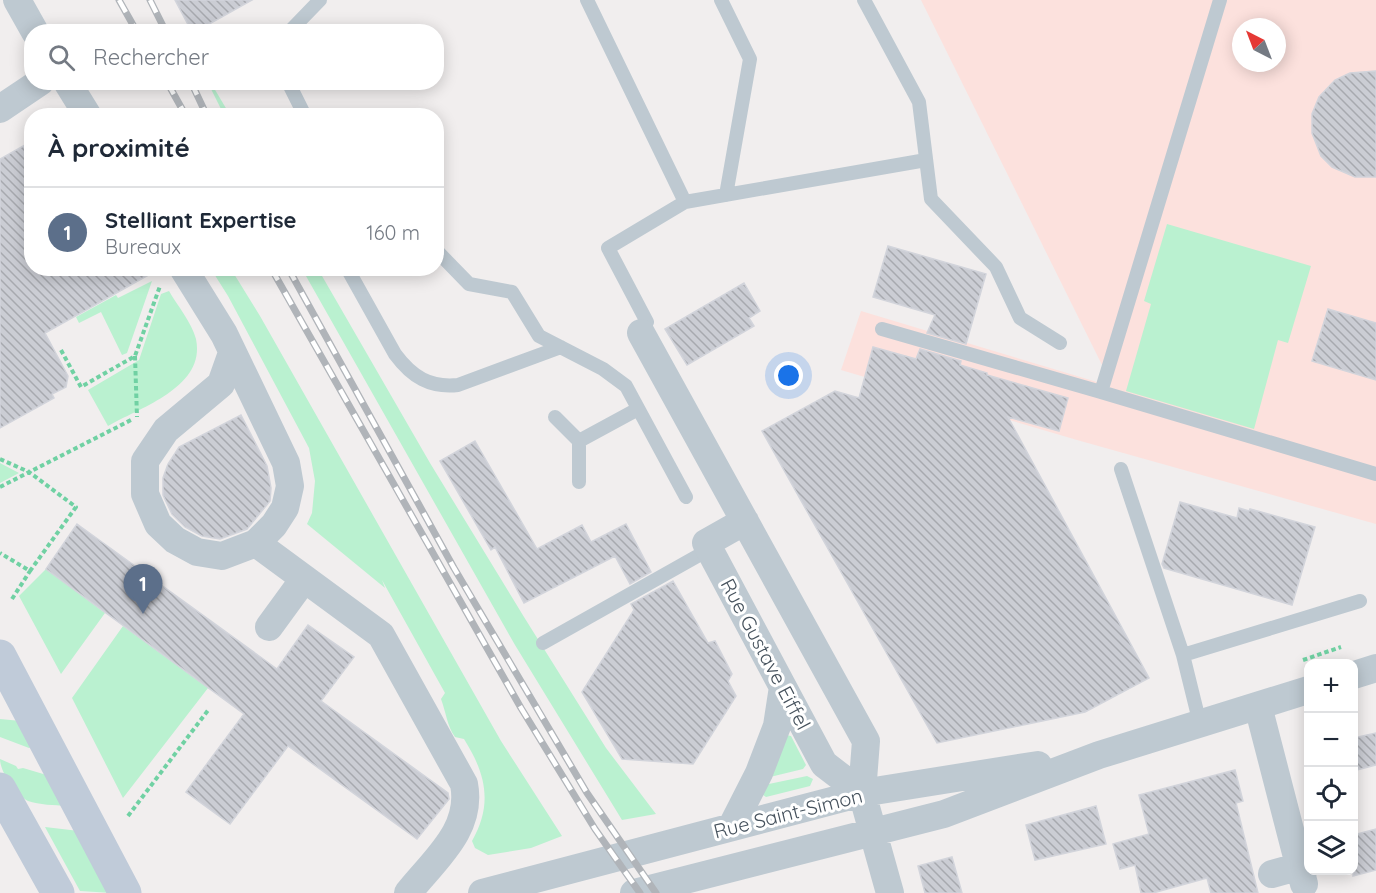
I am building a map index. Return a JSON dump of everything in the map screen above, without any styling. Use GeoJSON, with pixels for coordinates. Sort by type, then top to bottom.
{"type":"FeatureCollection","features":[{"type":"Feature","properties":{"kind":"main road"},"geometry":{"type":"LineString","coordinates":[[0,656],[125,893]]}},
{"type":"Feature","properties":{"kind":"main road"},"geometry":{"type":"LineString","coordinates":[[0,789],[58,893]]}},
{"type":"Feature","properties":{"kind":"street"},"geometry":{"type":"LineString","coordinates":[[16,0],[30,24]]}},
{"type":"Feature","properties":{"kind":"street"},"geometry":{"type":"LineString","coordinates":[[0,109],[28,90]]}},
{"type":"Feature","properties":{"kind":"street"},"geometry":{"type":"LineString","coordinates":[[72,90],[83,108]]}},
{"type":"Feature","properties":{"kind":"street"},"geometry":{"type":"LineString","coordinates":[[175,276],[224,333],[286,463],[290,486],[285,508],[274,525],[256,543],[222,556],[197,552],[175,540],[158,524],[145,494],[145,461],[166,430],[221,384],[232,352]]}},
{"type":"Feature","properties":{"kind":"street"},"geometry":{"type":"LineString","coordinates":[[641,333],[866,741],[862,793],[890,893]]}},
{"type":"Feature","properties":{"kind":"street"},"geometry":{"type":"LineString","coordinates":[[710,549],[706,543],[745,521]]}},
{"type":"Feature","properties":{"kind":"street"},"geometry":{"type":"LineString","coordinates":[[256,543],[381,635],[464,784],[467,800],[464,818],[455,835],[408,893]]}},
{"type":"Feature","properties":{"kind":"street","name":"Rue Gustave Eiffel"},"geometry":{"type":"LineString","coordinates":[[710,549],[824,764],[862,793]]}},
{"type":"Feature","properties":{"kind":"street"},"geometry":{"type":"LineString","coordinates":[[269,627],[304,579]]}},
{"type":"Feature","properties":{"kind":"street"},"geometry":{"type":"LineString","coordinates":[[1358,673],[1376,668]]}},
{"type":"Feature","properties":{"kind":"street"},"geometry":{"type":"LineString","coordinates":[[732,826],[759,773],[777,726],[783,687]]}},
{"type":"Feature","properties":{"kind":"street","name":"Rue Saint-Simon"},"geometry":{"type":"LineString","coordinates":[[634,893],[944,814],[1099,755],[1304,691]]}},
{"type":"Feature","properties":{"kind":"street"},"geometry":{"type":"LineString","coordinates":[[1258,706],[1304,871],[1272,874]]}},
{"type":"Feature","properties":{"kind":"street","name":"Rue Saint-Simon"},"geometry":{"type":"LineString","coordinates":[[482,893],[862,793],[1099,755]]}},
{"type":"Feature","properties":{"kind":"lane"},"geometry":{"type":"LineString","coordinates":[[297,24],[320,0]]}},
{"type":"Feature","properties":{"kind":"lane"},"geometry":{"type":"LineString","coordinates":[[587,0],[685,202]]}},
{"type":"Feature","properties":{"kind":"lane"},"geometry":{"type":"LineString","coordinates":[[721,0],[750,58],[726,195]]}},
{"type":"Feature","properties":{"kind":"lane"},"geometry":{"type":"LineString","coordinates":[[864,0],[919,102],[931,199],[996,267],[1020,318],[1060,343]]}},
{"type":"Feature","properties":{"kind":"lane"},"geometry":{"type":"LineString","coordinates":[[1101,392],[1220,0]]}},
{"type":"Feature","properties":{"kind":"lane"},"geometry":{"type":"LineString","coordinates":[[292,90],[301,108]]}},
{"type":"Feature","properties":{"kind":"lane"},"geometry":{"type":"LineString","coordinates":[[641,333],[647,322],[608,248],[685,202],[926,160]]}},
{"type":"Feature","properties":{"kind":"lane"},"geometry":{"type":"LineString","coordinates":[[444,258],[469,284],[512,292],[539,336],[603,369],[626,386],[686,497]]}},
{"type":"Feature","properties":{"kind":"lane"},"geometry":{"type":"LineString","coordinates":[[352,276],[395,354],[404,366],[429,384],[441,387],[458,385],[561,347]]}},
{"type":"Feature","properties":{"kind":"lane"},"geometry":{"type":"LineString","coordinates":[[882,329],[1376,474]]}},
{"type":"Feature","properties":{"kind":"lane"},"geometry":{"type":"LineString","coordinates":[[579,441],[638,409]]}},
{"type":"Feature","properties":{"kind":"lane"},"geometry":{"type":"LineString","coordinates":[[555,417],[579,441],[579,482]]}},
{"type":"Feature","properties":{"kind":"lane"},"geometry":{"type":"LineString","coordinates":[[1121,469],[1183,655],[1200,724]]}},
{"type":"Feature","properties":{"kind":"lane"},"geometry":{"type":"LineString","coordinates":[[543,643],[710,549]]}},
{"type":"Feature","properties":{"kind":"lane"},"geometry":{"type":"LineString","coordinates":[[1183,655],[1360,602]]}},
{"type":"Feature","properties":{"kind":"path"},"geometry":{"type":"LineString","coordinates":[[0,487],[135,418],[135,356],[172,276]]}},
{"type":"Feature","properties":{"kind":"path"},"geometry":{"type":"LineString","coordinates":[[61,350],[81,387],[135,356]]}},
{"type":"Feature","properties":{"kind":"path"},"geometry":{"type":"LineString","coordinates":[[0,459],[29,472],[76,507],[12,599]]}},
{"type":"Feature","properties":{"kind":"path"},"geometry":{"type":"LineString","coordinates":[[0,553],[30,571]]}},
{"type":"Feature","properties":{"kind":"path"},"geometry":{"type":"LineString","coordinates":[[128,816],[209,709]]}},
{"type":"Feature","properties":{"kind":"shaded area"},"geometry":{"type":"Polygon","coordinates":[[[921,0],[1376,0],[1376,524],[1077,440],[841,370],[861,311],[1097,382],[1103,367],[921,0]]]}},
{"type":"Feature","properties":{"kind":"green space"},"geometry":{"type":"Polygon","coordinates":[[[212,90],[215,90],[226,108],[220,108],[212,90]]]}},
{"type":"Feature","properties":{"kind":"green space"},"geometry":{"type":"Polygon","coordinates":[[[1167,224],[1311,266],[1288,343],[1278,340],[1254,429],[1126,391],[1151,304],[1144,301],[1167,224]]]}},
{"type":"Feature","properties":{"kind":"green space"},"geometry":{"type":"Polygon","coordinates":[[[215,276],[235,276],[501,741],[562,836],[531,848],[488,855],[475,848],[472,841],[483,814],[484,789],[472,752],[464,739],[455,737],[450,728],[441,699],[445,693],[382,580],[385,588],[307,524],[312,513],[315,481],[309,448],[215,276]]]}},
{"type":"Feature","properties":{"kind":"green space"},"geometry":{"type":"Polygon","coordinates":[[[306,276],[322,276],[430,463],[524,617],[606,748],[656,814],[622,820],[515,645],[306,276]]]}},
{"type":"Feature","properties":{"kind":"green space"},"geometry":{"type":"Polygon","coordinates":[[[152,281],[127,353],[122,355],[101,312],[79,323],[76,317],[116,295],[118,298],[152,281]]]}},
{"type":"Feature","properties":{"kind":"green space"},"geometry":{"type":"Polygon","coordinates":[[[169,291],[188,320],[196,339],[196,356],[191,370],[181,383],[168,393],[108,426],[88,390],[139,360],[161,294],[169,291]]]}},
{"type":"Feature","properties":{"kind":"green space"},"geometry":{"type":"Polygon","coordinates":[[[0,463],[19,473],[0,483],[0,463]]]}},
{"type":"Feature","properties":{"kind":"green space"},"geometry":{"type":"Polygon","coordinates":[[[46,569],[105,613],[61,674],[19,596],[46,569]]]}},
{"type":"Feature","properties":{"kind":"green space"},"geometry":{"type":"Polygon","coordinates":[[[123,626],[208,688],[123,798],[72,698],[123,626]]]}},
{"type":"Feature","properties":{"kind":"green space"},"geometry":{"type":"Polygon","coordinates":[[[0,719],[21,721],[34,746],[29,748],[0,737],[0,719]]]}},
{"type":"Feature","properties":{"kind":"green space"},"geometry":{"type":"Polygon","coordinates":[[[786,735],[791,736],[806,765],[803,769],[770,777],[786,735]]]}},
{"type":"Feature","properties":{"kind":"green space"},"geometry":{"type":"Polygon","coordinates":[[[0,759],[18,769],[23,768],[50,776],[66,806],[37,803],[23,798],[6,776],[0,759]]]}},
{"type":"Feature","properties":{"kind":"green space"},"geometry":{"type":"Polygon","coordinates":[[[807,776],[813,779],[810,786],[766,797],[760,793],[764,785],[807,776]]]}},
{"type":"Feature","properties":{"kind":"green space"},"geometry":{"type":"Polygon","coordinates":[[[45,827],[79,831],[112,893],[80,891],[45,827]]]}},
{"type":"Feature","properties":{"kind":"building"},"geometry":{"type":"Polygon","coordinates":[[[175,0],[252,0],[209,24],[188,24],[175,0]]]}},
{"type":"Feature","properties":{"kind":"building"},"geometry":{"type":"Polygon","coordinates":[[[1376,71],[1376,177],[1355,177],[1332,167],[1321,156],[1312,133],[1312,114],[1319,97],[1335,80],[1350,73],[1376,71]]]}},
{"type":"Feature","properties":{"kind":"building"},"geometry":{"type":"Polygon","coordinates":[[[24,146],[24,276],[147,276],[45,333],[68,376],[66,387],[52,394],[54,398],[0,428],[0,159],[24,146]]]}},
{"type":"Feature","properties":{"kind":"building"},"geometry":{"type":"Polygon","coordinates":[[[888,246],[986,274],[966,344],[927,333],[935,315],[873,297],[888,246]]]}},
{"type":"Feature","properties":{"kind":"building"},"geometry":{"type":"Polygon","coordinates":[[[744,283],[760,311],[749,318],[754,326],[687,365],[665,329],[744,283]]]}},
{"type":"Feature","properties":{"kind":"building"},"geometry":{"type":"Polygon","coordinates":[[[1328,309],[1376,323],[1376,380],[1312,361],[1328,309]]]}},
{"type":"Feature","properties":{"kind":"building"},"geometry":{"type":"Polygon","coordinates":[[[873,347],[916,359],[920,349],[961,361],[960,365],[987,373],[987,375],[1068,398],[1059,431],[1008,417],[1149,678],[1085,712],[937,743],[762,431],[835,391],[859,398],[873,347]]]}},
{"type":"Feature","properties":{"kind":"building"},"geometry":{"type":"Polygon","coordinates":[[[241,415],[267,466],[271,488],[270,501],[247,529],[220,539],[202,536],[185,527],[172,514],[163,495],[163,478],[168,464],[179,447],[241,415]]]}},
{"type":"Feature","properties":{"kind":"building"},"geometry":{"type":"Polygon","coordinates":[[[475,441],[537,549],[582,525],[591,542],[626,524],[651,572],[630,584],[615,556],[524,603],[495,547],[491,550],[440,461],[475,441]]]}},
{"type":"Feature","properties":{"kind":"building"},"geometry":{"type":"Polygon","coordinates":[[[1180,502],[1237,518],[1239,508],[1249,511],[1250,509],[1315,527],[1292,605],[1164,568],[1162,564],[1180,502]]]}},
{"type":"Feature","properties":{"kind":"building"},"geometry":{"type":"Polygon","coordinates":[[[77,524],[277,669],[308,625],[354,657],[321,701],[448,793],[449,799],[417,839],[288,746],[230,824],[186,792],[244,714],[46,569],[77,524]]]}},
{"type":"Feature","properties":{"kind":"building"},"geometry":{"type":"Polygon","coordinates":[[[673,581],[708,643],[715,641],[732,674],[728,681],[736,696],[693,764],[622,759],[582,692],[634,610],[631,604],[673,581]]]}},
{"type":"Feature","properties":{"kind":"building"},"geometry":{"type":"Polygon","coordinates":[[[1376,733],[1376,765],[1358,770],[1358,737],[1376,733]]]}},
{"type":"Feature","properties":{"kind":"building"},"geometry":{"type":"Polygon","coordinates":[[[1235,770],[1243,801],[1236,803],[1258,893],[1211,893],[1207,878],[1153,893],[1141,893],[1135,865],[1120,869],[1113,844],[1149,834],[1139,795],[1235,770]]]}},
{"type":"Feature","properties":{"kind":"building"},"geometry":{"type":"Polygon","coordinates":[[[1096,806],[1106,844],[1035,860],[1026,825],[1096,806]]]}},
{"type":"Feature","properties":{"kind":"building"},"geometry":{"type":"Polygon","coordinates":[[[1376,829],[1376,870],[1358,875],[1358,834],[1376,829]]]}},
{"type":"Feature","properties":{"kind":"building"},"geometry":{"type":"Polygon","coordinates":[[[952,857],[962,893],[925,893],[918,866],[952,857]]]}},
{"type":"Feature","properties":{"kind":"railway"},"geometry":{"type":"LineString","coordinates":[[119,0],[132,24]]}},
{"type":"Feature","properties":{"kind":"railway"},"geometry":{"type":"LineString","coordinates":[[150,0],[162,24]]}},
{"type":"Feature","properties":{"kind":"railway"},"geometry":{"type":"LineString","coordinates":[[171,90],[182,108]]}},
{"type":"Feature","properties":{"kind":"railway"},"geometry":{"type":"LineString","coordinates":[[195,90],[203,108]]}},
{"type":"Feature","properties":{"kind":"railway"},"geometry":{"type":"LineString","coordinates":[[276,276],[521,708],[595,829],[640,893]]}},
{"type":"Feature","properties":{"kind":"railway"},"geometry":{"type":"LineString","coordinates":[[292,276],[454,568],[587,793],[656,893]]}},
{"type":"Feature","properties":{"kind":"place","name":"Stelliant Expertise"},"geometry":{"type":"Point","coordinates":[143,614]}}]}
